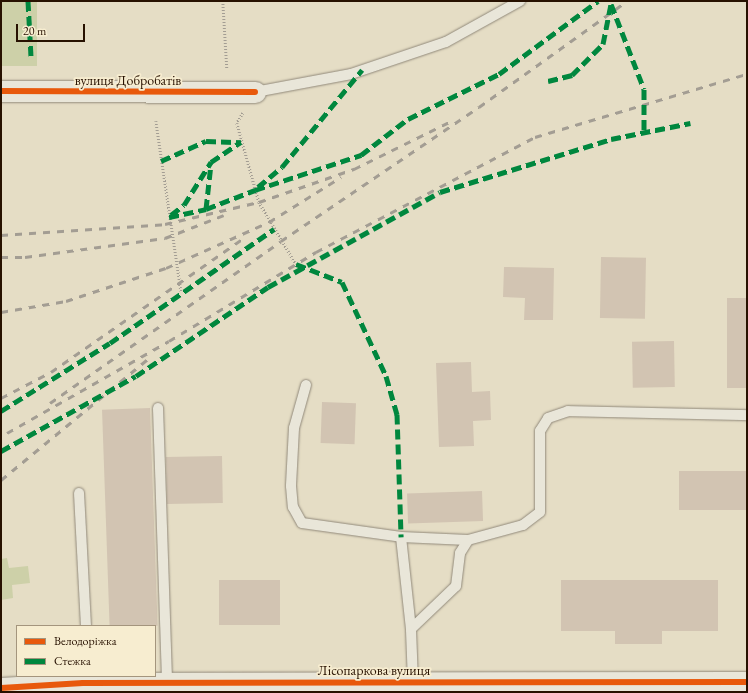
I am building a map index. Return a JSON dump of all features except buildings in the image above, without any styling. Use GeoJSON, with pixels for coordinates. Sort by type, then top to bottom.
{"type":"FeatureCollection","features":[{"type":"Feature","properties":{"kind":"street","name":"вулиця Добробатів"},"geometry":{"type":"LineString","coordinates":[[1,91],[255,92]]}},
{"type":"Feature","properties":{"kind":"street","name":"Лісопаркова вулиця"},"geometry":{"type":"LineString","coordinates":[[1,688],[84,684],[167,683],[349,687],[413,682],[747,682]]}},
{"type":"Feature","properties":{"kind":"lane"},"geometry":{"type":"LineString","coordinates":[[255,92],[351,74],[446,42],[520,1]]}},
{"type":"Feature","properties":{"kind":"lane"},"geometry":{"type":"LineString","coordinates":[[306,385],[294,428],[291,486],[293,507],[302,523],[401,537],[468,540],[524,525],[540,512],[540,431],[548,418],[568,411],[747,415]]}},
{"type":"Feature","properties":{"kind":"lane"},"geometry":{"type":"LineString","coordinates":[[158,408],[167,683]]}},
{"type":"Feature","properties":{"kind":"lane"},"geometry":{"type":"LineString","coordinates":[[80,493],[86,625]]}},
{"type":"Feature","properties":{"kind":"lane"},"geometry":{"type":"LineString","coordinates":[[401,537],[411,629],[413,682]]}},
{"type":"Feature","properties":{"kind":"lane"},"geometry":{"type":"LineString","coordinates":[[411,629],[456,586],[460,553],[468,540]]}},
{"type":"Feature","properties":{"kind":"path"},"geometry":{"type":"LineString","coordinates":[[223,1],[228,92]]}},
{"type":"Feature","properties":{"kind":"path"},"geometry":{"type":"LineString","coordinates":[[255,92],[237,123],[241,142],[259,202],[296,264]]}},
{"type":"Feature","properties":{"kind":"path"},"geometry":{"type":"LineString","coordinates":[[156,121],[181,291]]}},
{"type":"Feature","properties":{"kind":"green space"},"geometry":{"type":"Polygon","coordinates":[[[1,1],[37,1],[37,66],[1,66],[1,1]]]}},
{"type":"Feature","properties":{"kind":"green space"},"geometry":{"type":"Polygon","coordinates":[[[7,558],[9,568],[28,566],[30,583],[12,585],[13,598],[1,600],[1,559],[7,558]]]}},
{"type":"Feature","properties":{"kind":"railway"},"geometry":{"type":"LineString","coordinates":[[50,403],[281,241],[479,107],[627,1]]}},
{"type":"Feature","properties":{"kind":"railway"},"geometry":{"type":"LineString","coordinates":[[7,433],[169,341],[316,252],[535,137],[747,74]]}},
{"type":"Feature","properties":{"kind":"railway"},"geometry":{"type":"LineString","coordinates":[[1,235],[165,224],[259,202],[354,169],[449,122]]}},
{"type":"Feature","properties":{"kind":"railway"},"geometry":{"type":"LineString","coordinates":[[1,312],[66,301],[166,268],[269,222],[341,177]]}},
{"type":"Feature","properties":{"kind":"railway"},"geometry":{"type":"LineString","coordinates":[[1,257],[25,257],[165,238],[224,215]]}},
{"type":"Feature","properties":{"kind":"railway"},"geometry":{"type":"LineString","coordinates":[[1,398],[51,372],[245,237]]}},
{"type":"Feature","properties":{"kind":"railway"},"geometry":{"type":"LineString","coordinates":[[1,480],[150,357]]}},
{"type":"Feature","properties":{"kind":"marked path"},"geometry":{"type":"LineString","coordinates":[[28,1],[31,56]]}},
{"type":"Feature","properties":{"kind":"marked path"},"geometry":{"type":"LineString","coordinates":[[169,217],[206,209],[255,190],[361,155],[408,119],[499,74],[598,1]]}},
{"type":"Feature","properties":{"kind":"marked path"},"geometry":{"type":"LineString","coordinates":[[611,4],[644,89],[644,133]]}},
{"type":"Feature","properties":{"kind":"marked path"},"geometry":{"type":"LineString","coordinates":[[548,81],[572,75],[603,44],[611,4]]}},
{"type":"Feature","properties":{"kind":"marked path"},"geometry":{"type":"LineString","coordinates":[[258,187],[282,167],[362,70]]}},
{"type":"Feature","properties":{"kind":"marked path"},"geometry":{"type":"LineString","coordinates":[[1,451],[136,376],[268,287],[440,192],[611,139],[690,123]]}},
{"type":"Feature","properties":{"kind":"marked path"},"geometry":{"type":"LineString","coordinates":[[161,161],[206,141],[241,142]]}},
{"type":"Feature","properties":{"kind":"marked path"},"geometry":{"type":"LineString","coordinates":[[171,215],[184,205],[211,162],[241,142]]}},
{"type":"Feature","properties":{"kind":"marked path"},"geometry":{"type":"LineString","coordinates":[[206,209],[211,164]]}},
{"type":"Feature","properties":{"kind":"marked path"},"geometry":{"type":"LineString","coordinates":[[1,411],[110,343],[274,229]]}},
{"type":"Feature","properties":{"kind":"marked path"},"geometry":{"type":"LineString","coordinates":[[296,264],[342,282],[386,376],[397,414],[401,537]]}},
{"type":"Feature","properties":{"kind":"cycle path"},"geometry":{"type":"LineString","coordinates":[[1,91],[255,92]]}},
{"type":"Feature","properties":{"kind":"cycle path"},"geometry":{"type":"LineString","coordinates":[[1,688],[83,683],[747,682]]}}]}
